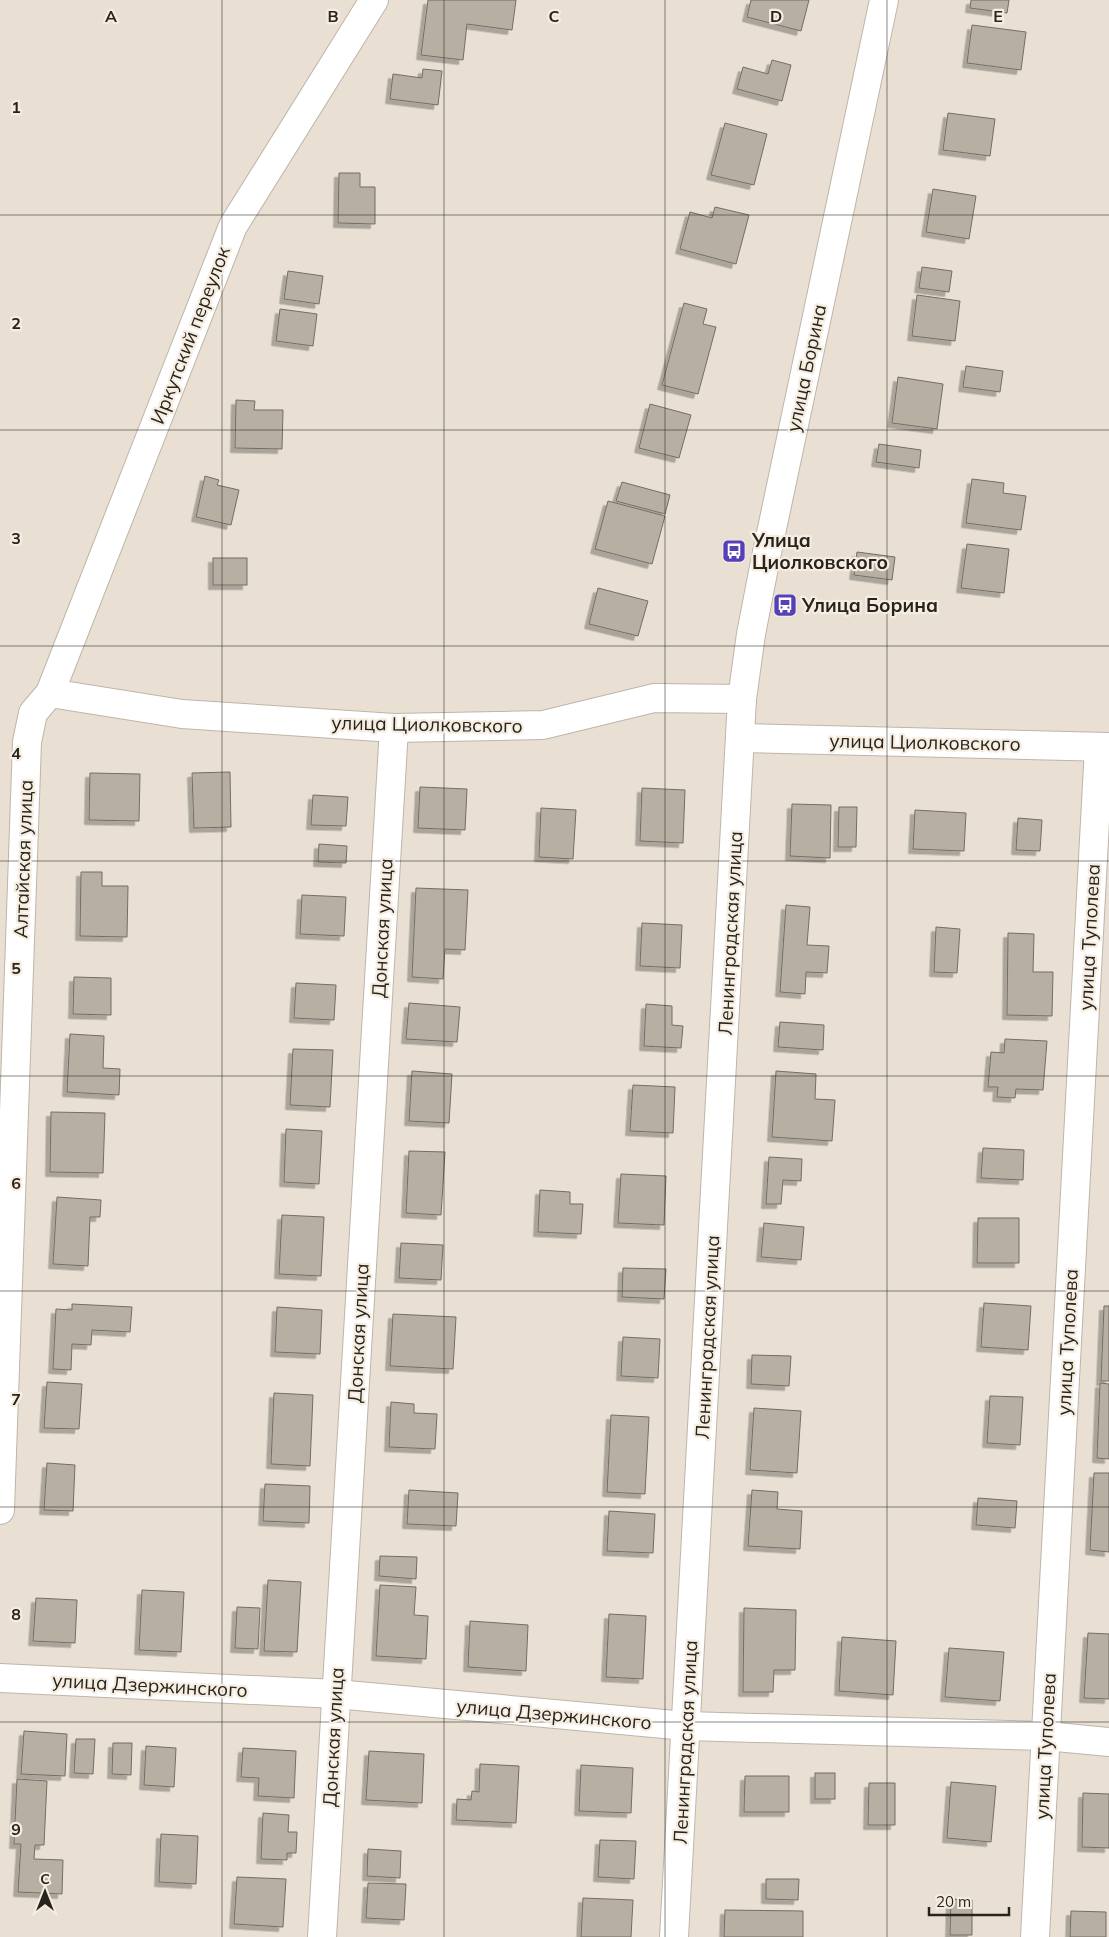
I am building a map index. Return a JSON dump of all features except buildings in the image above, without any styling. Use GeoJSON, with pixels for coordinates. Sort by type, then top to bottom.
{"type":"FeatureCollection","features":[{"type":"Feature","properties":{"kind":"street","name":"Иркутский переулок"},"geometry":{"type":"LineString","coordinates":[[50,693],[233,226],[374,0]]}},
{"type":"Feature","properties":{"kind":"street","name":"улица Борина"},"geometry":{"type":"LineString","coordinates":[[740,738],[742,699],[751,634],[766,557],[884,0]]}},
{"type":"Feature","properties":{"kind":"street","name":"улица Циолковского"},"geometry":{"type":"LineString","coordinates":[[50,693],[182,714],[394,728],[543,725],[654,698],[711,697],[742,699]]}},
{"type":"Feature","properties":{"kind":"street","name":"Алтайская улица"},"geometry":{"type":"LineString","coordinates":[[0,1510],[28,742],[33,713],[50,693]]}},
{"type":"Feature","properties":{"kind":"street","name":"Донская улица"},"geometry":{"type":"LineString","coordinates":[[322,1937],[394,728]]}},
{"type":"Feature","properties":{"kind":"street","name":"улица Циолковского"},"geometry":{"type":"LineString","coordinates":[[740,738],[1104,747]]}},
{"type":"Feature","properties":{"kind":"street","name":"Ленинградская улица"},"geometry":{"type":"LineString","coordinates":[[674,1937],[740,738]]}},
{"type":"Feature","properties":{"kind":"street","name":"улица Туполева"},"geometry":{"type":"LineString","coordinates":[[1035,1937],[1104,747]]}},
{"type":"Feature","properties":{"kind":"street","name":"улица Дзержинского"},"geometry":{"type":"LineString","coordinates":[[0,1678],[336,1694],[686,1726],[1046,1736],[1109,1742]]}},
{"type":"Feature","properties":{"kind":"place","name":"Улица Циолковского"},"geometry":{"type":"Point","coordinates":[734,551]}},
{"type":"Feature","properties":{"kind":"place","name":"Улица Борина"},"geometry":{"type":"Point","coordinates":[785,605]}}]}
